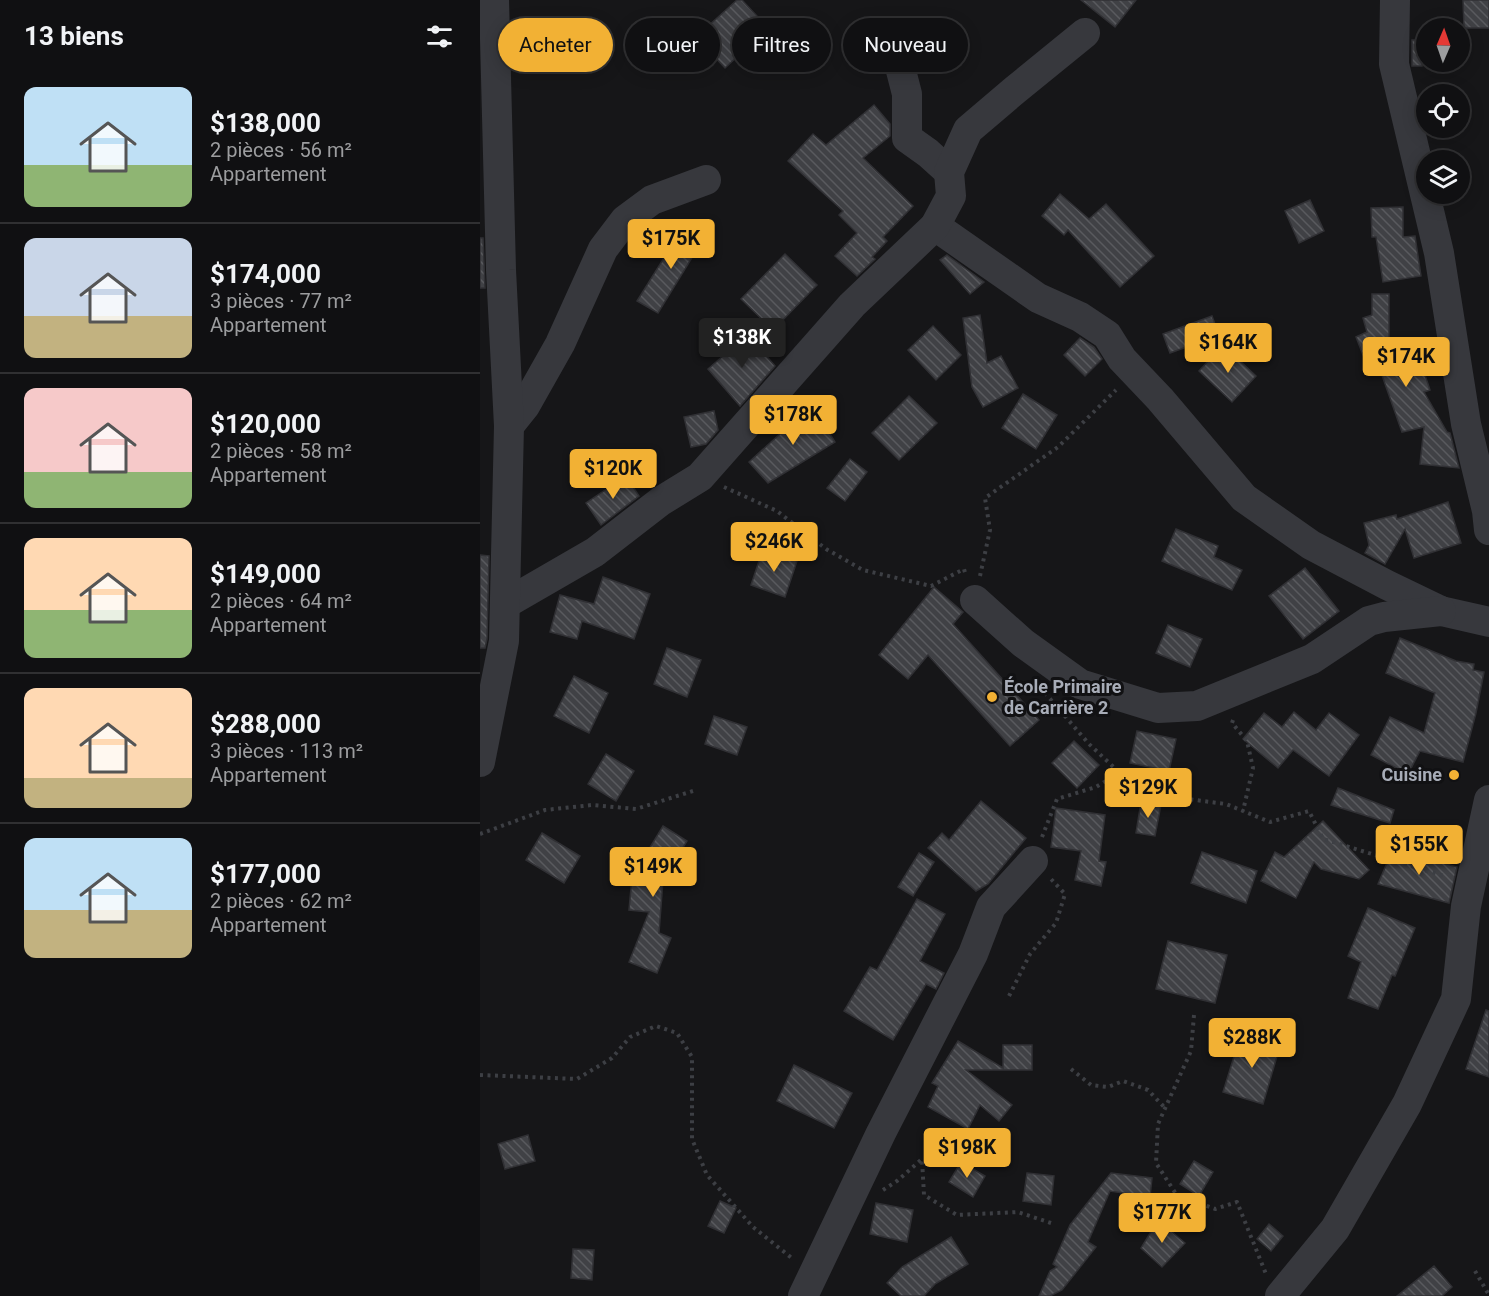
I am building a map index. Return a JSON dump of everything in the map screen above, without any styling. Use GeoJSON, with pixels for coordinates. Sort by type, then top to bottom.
{"type":"FeatureCollection","features":[{"type":"Feature","properties":{"kind":"street"},"geometry":{"type":"LineString","coordinates":[[480,762],[504,641],[509,426],[501,258],[494,0]]}},
{"type":"Feature","properties":{"kind":"street"},"geometry":{"type":"LineString","coordinates":[[1395,0],[1394,64],[1439,253],[1466,424],[1487,512],[1489,530]]}},
{"type":"Feature","properties":{"kind":"street"},"geometry":{"type":"LineString","coordinates":[[505,604],[595,552],[661,501],[700,477],[852,305],[935,226],[951,196],[949,172],[968,130],[1085,33]]}},
{"type":"Feature","properties":{"kind":"street"},"geometry":{"type":"LineString","coordinates":[[901,72],[907,94],[907,138],[949,172]]}},
{"type":"Feature","properties":{"kind":"street"},"geometry":{"type":"LineString","coordinates":[[509,426],[525,406],[560,344],[603,249],[625,220],[652,200],[706,180]]}},
{"type":"Feature","properties":{"kind":"street"},"geometry":{"type":"LineString","coordinates":[[935,226],[1038,298],[1080,317],[1107,335],[1122,359],[1160,399],[1244,498],[1311,545],[1387,585],[1441,610],[1489,622]]}},
{"type":"Feature","properties":{"kind":"street"},"geometry":{"type":"LineString","coordinates":[[975,600],[1023,643],[1080,684],[1158,708],[1197,706],[1312,659],[1369,621],[1384,616],[1441,610]]}},
{"type":"Feature","properties":{"kind":"street"},"geometry":{"type":"LineString","coordinates":[[1273,1285],[1335,1229],[1407,1104],[1456,999],[1466,906],[1489,800]]}},
{"type":"Feature","properties":{"kind":"street"},"geometry":{"type":"LineString","coordinates":[[808,1285],[881,1133],[973,954],[991,907],[1033,861]]}},
{"type":"Feature","properties":{"kind":"path"},"geometry":{"type":"LineString","coordinates":[[975,600],[990,530],[985,498],[1058,447],[1120,385],[1122,359]]}},
{"type":"Feature","properties":{"kind":"path"},"geometry":{"type":"LineString","coordinates":[[700,477],[777,511],[826,549],[863,570],[931,586],[964,569],[975,600]]}},
{"type":"Feature","properties":{"kind":"path"},"geometry":{"type":"LineString","coordinates":[[1243,811],[1253,768],[1247,741],[1232,723],[1235,702],[1252,683]]}},
{"type":"Feature","properties":{"kind":"path"},"geometry":{"type":"LineString","coordinates":[[1043,691],[1089,744],[1137,789],[1226,804],[1270,822],[1309,811],[1323,839],[1471,884]]}},
{"type":"Feature","properties":{"kind":"path"},"geometry":{"type":"LineString","coordinates":[[1009,996],[1030,954],[1056,924],[1065,894],[1033,861],[1057,799],[1096,787],[1119,773]]}},
{"type":"Feature","properties":{"kind":"path"},"geometry":{"type":"LineString","coordinates":[[480,834],[545,810],[592,806],[636,808],[693,791]]}},
{"type":"Feature","properties":{"kind":"path"},"geometry":{"type":"LineString","coordinates":[[1194,1015],[1191,1051],[1158,1124],[1156,1163],[1176,1194],[1215,1209],[1237,1202],[1273,1285]]}},
{"type":"Feature","properties":{"kind":"path"},"geometry":{"type":"LineString","coordinates":[[480,1075],[577,1079],[612,1058],[630,1037],[656,1026],[676,1033],[692,1057],[692,1139],[707,1175],[808,1285]]}},
{"type":"Feature","properties":{"kind":"path"},"geometry":{"type":"LineString","coordinates":[[1071,1069],[1091,1085],[1108,1087],[1123,1081],[1148,1090],[1165,1108]]}},
{"type":"Feature","properties":{"kind":"path"},"geometry":{"type":"LineString","coordinates":[[854,1189],[877,1194],[922,1160],[924,1195],[957,1215],[1018,1212],[1051,1222]]}},
{"type":"Feature","properties":{"kind":"path"},"geometry":{"type":"LineString","coordinates":[[1474,1271],[1489,1295]]}},
{"type":"Feature","properties":{"kind":"building"},"geometry":{"type":"Polygon","coordinates":[[[737,0],[742,0],[759,18],[732,18],[732,61],[725,68],[720,63],[720,18],[717,18],[737,0]]]}},
{"type":"Feature","properties":{"kind":"building"},"geometry":{"type":"Polygon","coordinates":[[[1081,0],[1136,0],[1115,27],[1081,0]]]}},
{"type":"Feature","properties":{"kind":"building"},"geometry":{"type":"Polygon","coordinates":[[[1463,0],[1489,0],[1489,28],[1470,28],[1470,18],[1464,18],[1463,0]]]}},
{"type":"Feature","properties":{"kind":"building"},"geometry":{"type":"Polygon","coordinates":[[[1412,40],[1416,40],[1416,66],[1412,66],[1412,40]]]}},
{"type":"Feature","properties":{"kind":"building"},"geometry":{"type":"Polygon","coordinates":[[[874,105],[890,124],[890,136],[863,158],[913,206],[883,237],[887,241],[872,257],[875,259],[857,276],[835,256],[857,233],[839,215],[843,211],[788,161],[813,134],[826,145],[874,105]]]}},
{"type":"Feature","properties":{"kind":"building"},"geometry":{"type":"Polygon","coordinates":[[[1060,194],[1089,219],[1106,204],[1154,256],[1120,287],[1068,230],[1064,235],[1042,216],[1060,194]]]}},
{"type":"Feature","properties":{"kind":"building"},"geometry":{"type":"Polygon","coordinates":[[[1310,200],[1324,231],[1299,243],[1285,211],[1310,200]]]}},
{"type":"Feature","properties":{"kind":"building"},"geometry":{"type":"Polygon","coordinates":[[[1403,207],[1403,237],[1415,236],[1421,276],[1383,282],[1376,237],[1372,237],[1371,208],[1403,207]]]}},
{"type":"Feature","properties":{"kind":"building"},"geometry":{"type":"Polygon","coordinates":[[[684,226],[704,238],[658,313],[637,301],[684,226]]]}},
{"type":"Feature","properties":{"kind":"building"},"geometry":{"type":"Polygon","coordinates":[[[480,238],[483,238],[485,288],[480,288],[480,238]]]}},
{"type":"Feature","properties":{"kind":"building"},"geometry":{"type":"Polygon","coordinates":[[[785,254],[817,285],[773,330],[741,299],[785,254]]]}},
{"type":"Feature","properties":{"kind":"building"},"geometry":{"type":"Polygon","coordinates":[[[947,255],[984,282],[970,294],[940,260],[947,255]]]}},
{"type":"Feature","properties":{"kind":"building"},"geometry":{"type":"Polygon","coordinates":[[[1372,294],[1389,294],[1389,344],[1401,373],[1422,366],[1430,390],[1424,392],[1447,432],[1450,433],[1459,468],[1420,464],[1424,427],[1402,432],[1378,364],[1368,368],[1356,337],[1367,332],[1363,318],[1372,315],[1372,294]]]}},
{"type":"Feature","properties":{"kind":"building"},"geometry":{"type":"Polygon","coordinates":[[[980,315],[987,363],[1001,356],[1018,388],[983,407],[972,387],[963,318],[980,315]]]}},
{"type":"Feature","properties":{"kind":"building"},"geometry":{"type":"Polygon","coordinates":[[[1212,316],[1219,335],[1170,353],[1163,334],[1212,316]]]}},
{"type":"Feature","properties":{"kind":"building"},"geometry":{"type":"Polygon","coordinates":[[[933,326],[961,355],[936,380],[908,350],[933,326]]]}},
{"type":"Feature","properties":{"kind":"building"},"geometry":{"type":"Polygon","coordinates":[[[748,334],[775,366],[740,406],[708,369],[748,334]]]}},
{"type":"Feature","properties":{"kind":"building"},"geometry":{"type":"Polygon","coordinates":[[[1080,338],[1094,347],[1102,359],[1085,376],[1064,355],[1080,338]]]}},
{"type":"Feature","properties":{"kind":"building"},"geometry":{"type":"Polygon","coordinates":[[[1223,345],[1256,376],[1232,402],[1199,371],[1223,345]]]}},
{"type":"Feature","properties":{"kind":"building"},"geometry":{"type":"Polygon","coordinates":[[[1023,394],[1057,415],[1036,449],[1002,428],[1023,394]]]}},
{"type":"Feature","properties":{"kind":"building"},"geometry":{"type":"Polygon","coordinates":[[[909,396],[937,423],[899,460],[872,433],[909,396]]]}},
{"type":"Feature","properties":{"kind":"building"},"geometry":{"type":"Polygon","coordinates":[[[813,407],[835,442],[768,483],[749,462],[804,412],[813,407]]]}},
{"type":"Feature","properties":{"kind":"building"},"geometry":{"type":"Polygon","coordinates":[[[714,411],[718,430],[706,444],[691,447],[684,417],[714,411]]]}},
{"type":"Feature","properties":{"kind":"building"},"geometry":{"type":"Polygon","coordinates":[[[850,459],[867,472],[845,501],[827,488],[850,459]]]}},
{"type":"Feature","properties":{"kind":"building"},"geometry":{"type":"Polygon","coordinates":[[[626,476],[639,496],[601,525],[586,503],[626,476]]]}},
{"type":"Feature","properties":{"kind":"building"},"geometry":{"type":"Polygon","coordinates":[[[1448,502],[1461,543],[1414,558],[1405,529],[1385,564],[1365,553],[1369,545],[1364,523],[1396,515],[1397,519],[1448,502]]]}},
{"type":"Feature","properties":{"kind":"building"},"geometry":{"type":"Polygon","coordinates":[[[1176,529],[1218,546],[1214,557],[1242,570],[1232,590],[1162,561],[1176,529]]]}},
{"type":"Feature","properties":{"kind":"building"},"geometry":{"type":"Polygon","coordinates":[[[763,549],[797,561],[785,597],[751,585],[763,549]]]}},
{"type":"Feature","properties":{"kind":"building"},"geometry":{"type":"Polygon","coordinates":[[[480,555],[489,556],[485,648],[480,648],[480,555]]]}},
{"type":"Feature","properties":{"kind":"building"},"geometry":{"type":"Polygon","coordinates":[[[1305,568],[1339,611],[1303,639],[1269,596],[1305,568]]]}},
{"type":"Feature","properties":{"kind":"building"},"geometry":{"type":"Polygon","coordinates":[[[603,577],[650,594],[634,639],[582,621],[577,639],[550,632],[560,595],[594,604],[603,577]]]}},
{"type":"Feature","properties":{"kind":"building"},"geometry":{"type":"Polygon","coordinates":[[[934,587],[963,612],[953,624],[1039,720],[1010,746],[928,655],[908,679],[879,655],[934,587]]]}},
{"type":"Feature","properties":{"kind":"building"},"geometry":{"type":"Polygon","coordinates":[[[1168,625],[1202,639],[1190,667],[1156,653],[1168,625]]]}},
{"type":"Feature","properties":{"kind":"building"},"geometry":{"type":"Polygon","coordinates":[[[1400,638],[1456,661],[1474,664],[1473,670],[1484,672],[1463,762],[1420,751],[1408,774],[1371,755],[1390,717],[1424,733],[1435,693],[1386,673],[1400,638]]]}},
{"type":"Feature","properties":{"kind":"building"},"geometry":{"type":"Polygon","coordinates":[[[667,648],[701,660],[687,697],[654,684],[667,648]]]}},
{"type":"Feature","properties":{"kind":"building"},"geometry":{"type":"Polygon","coordinates":[[[574,676],[608,693],[589,733],[554,716],[574,676]]]}},
{"type":"Feature","properties":{"kind":"building"},"geometry":{"type":"Polygon","coordinates":[[[1294,712],[1316,730],[1329,713],[1359,735],[1329,776],[1293,750],[1278,768],[1243,739],[1264,713],[1282,727],[1294,712]]]}},
{"type":"Feature","properties":{"kind":"building"},"geometry":{"type":"Polygon","coordinates":[[[714,716],[747,727],[737,755],[705,744],[714,716]]]}},
{"type":"Feature","properties":{"kind":"building"},"geometry":{"type":"Polygon","coordinates":[[[1137,731],[1176,739],[1169,771],[1130,763],[1137,731]]]}},
{"type":"Feature","properties":{"kind":"building"},"geometry":{"type":"Polygon","coordinates":[[[1074,741],[1099,765],[1077,788],[1052,763],[1074,741]]]}},
{"type":"Feature","properties":{"kind":"building"},"geometry":{"type":"Polygon","coordinates":[[[606,754],[634,771],[616,801],[588,784],[606,754]]]}},
{"type":"Feature","properties":{"kind":"building"},"geometry":{"type":"Polygon","coordinates":[[[1338,788],[1394,810],[1390,823],[1331,805],[1338,788]]]}},
{"type":"Feature","properties":{"kind":"building"},"geometry":{"type":"Polygon","coordinates":[[[981,801],[1026,838],[988,884],[976,891],[928,848],[942,833],[949,840],[981,801]]]}},
{"type":"Feature","properties":{"kind":"building"},"geometry":{"type":"Polygon","coordinates":[[[1141,802],[1161,805],[1155,836],[1136,833],[1141,802]]]}},
{"type":"Feature","properties":{"kind":"building"},"geometry":{"type":"Polygon","coordinates":[[[1056,808],[1105,815],[1099,861],[1106,862],[1101,886],[1075,880],[1081,851],[1051,847],[1056,808]]]}},
{"type":"Feature","properties":{"kind":"building"},"geometry":{"type":"Polygon","coordinates":[[[1323,821],[1369,870],[1359,879],[1321,869],[1314,862],[1296,898],[1261,881],[1275,852],[1284,857],[1323,821]]]}},
{"type":"Feature","properties":{"kind":"building"},"geometry":{"type":"Polygon","coordinates":[[[663,826],[687,841],[663,880],[659,933],[671,938],[657,973],[629,962],[649,912],[629,910],[632,877],[663,826]]]}},
{"type":"Feature","properties":{"kind":"building"},"geometry":{"type":"Polygon","coordinates":[[[542,833],[580,856],[564,883],[526,860],[542,833]]]}},
{"type":"Feature","properties":{"kind":"building"},"geometry":{"type":"Polygon","coordinates":[[[1393,849],[1457,867],[1449,903],[1378,884],[1393,849]]]}},
{"type":"Feature","properties":{"kind":"building"},"geometry":{"type":"Polygon","coordinates":[[[1202,852],[1257,871],[1246,903],[1191,883],[1202,852]]]}},
{"type":"Feature","properties":{"kind":"building"},"geometry":{"type":"Polygon","coordinates":[[[919,853],[934,862],[913,896],[898,887],[919,853]]]}},
{"type":"Feature","properties":{"kind":"building"},"geometry":{"type":"Polygon","coordinates":[[[917,899],[945,914],[920,961],[944,973],[936,989],[926,984],[893,1040],[844,1011],[870,967],[877,970],[917,899]]]}},
{"type":"Feature","properties":{"kind":"building"},"geometry":{"type":"Polygon","coordinates":[[[1368,908],[1415,928],[1378,1009],[1348,998],[1361,962],[1348,956],[1368,908]]]}},
{"type":"Feature","properties":{"kind":"building"},"geometry":{"type":"Polygon","coordinates":[[[1168,941],[1227,955],[1215,1003],[1156,989],[1168,941]]]}},
{"type":"Feature","properties":{"kind":"building"},"geometry":{"type":"Polygon","coordinates":[[[1486,1010],[1489,1011],[1489,1077],[1466,1069],[1486,1010]]]}},
{"type":"Feature","properties":{"kind":"building"},"geometry":{"type":"Polygon","coordinates":[[[1241,1034],[1280,1046],[1263,1104],[1223,1092],[1241,1034]]]}},
{"type":"Feature","properties":{"kind":"building"},"geometry":{"type":"Polygon","coordinates":[[[958,1041],[1003,1068],[1003,1045],[1032,1045],[1032,1070],[966,1070],[1012,1105],[999,1121],[980,1105],[968,1129],[928,1107],[938,1086],[932,1083],[958,1041]]]}},
{"type":"Feature","properties":{"kind":"building"},"geometry":{"type":"Polygon","coordinates":[[[794,1065],[852,1093],[834,1128],[777,1101],[794,1065]]]}},
{"type":"Feature","properties":{"kind":"building"},"geometry":{"type":"Polygon","coordinates":[[[528,1135],[535,1161],[505,1169],[498,1144],[528,1135]]]}},
{"type":"Feature","properties":{"kind":"building"},"geometry":{"type":"Polygon","coordinates":[[[1194,1161],[1213,1172],[1199,1196],[1180,1184],[1194,1161]]]}},
{"type":"Feature","properties":{"kind":"building"},"geometry":{"type":"Polygon","coordinates":[[[961,1162],[985,1176],[973,1197],[949,1182],[961,1162]]]}},
{"type":"Feature","properties":{"kind":"building"},"geometry":{"type":"Polygon","coordinates":[[[1027,1173],[1054,1176],[1051,1205],[1023,1201],[1027,1173]]]}},
{"type":"Feature","properties":{"kind":"building"},"geometry":{"type":"Polygon","coordinates":[[[1111,1173],[1152,1178],[1150,1197],[1110,1191],[1088,1242],[1096,1247],[1062,1290],[1050,1296],[1039,1296],[1050,1271],[1057,1267],[1053,1264],[1070,1225],[1111,1173]]]}},
{"type":"Feature","properties":{"kind":"building"},"geometry":{"type":"Polygon","coordinates":[[[720,1201],[736,1208],[724,1233],[708,1226],[720,1201]]]}},
{"type":"Feature","properties":{"kind":"building"},"geometry":{"type":"Polygon","coordinates":[[[876,1203],[913,1210],[907,1242],[870,1234],[876,1203]]]}},
{"type":"Feature","properties":{"kind":"building"},"geometry":{"type":"Polygon","coordinates":[[[1158,1220],[1185,1243],[1162,1267],[1141,1248],[1158,1220]]]}},
{"type":"Feature","properties":{"kind":"building"},"geometry":{"type":"Polygon","coordinates":[[[1269,1224],[1283,1236],[1271,1251],[1257,1239],[1269,1224]]]}},
{"type":"Feature","properties":{"kind":"building"},"geometry":{"type":"Polygon","coordinates":[[[951,1237],[968,1264],[935,1284],[924,1296],[901,1296],[887,1283],[902,1267],[951,1237]]]}},
{"type":"Feature","properties":{"kind":"building"},"geometry":{"type":"Polygon","coordinates":[[[573,1249],[594,1250],[592,1280],[571,1278],[573,1249]]]}},
{"type":"Feature","properties":{"kind":"building"},"geometry":{"type":"Polygon","coordinates":[[[1434,1266],[1452,1287],[1442,1296],[1397,1296],[1434,1266]]]}},
{"type":"Feature","properties":{"kind":"place","name":"École Primaire de Carrière 2"},"geometry":{"type":"Point","coordinates":[992,697]}},
{"type":"Feature","properties":{"kind":"place","name":"Cuisine"},"geometry":{"type":"Point","coordinates":[1454,775]}}]}
